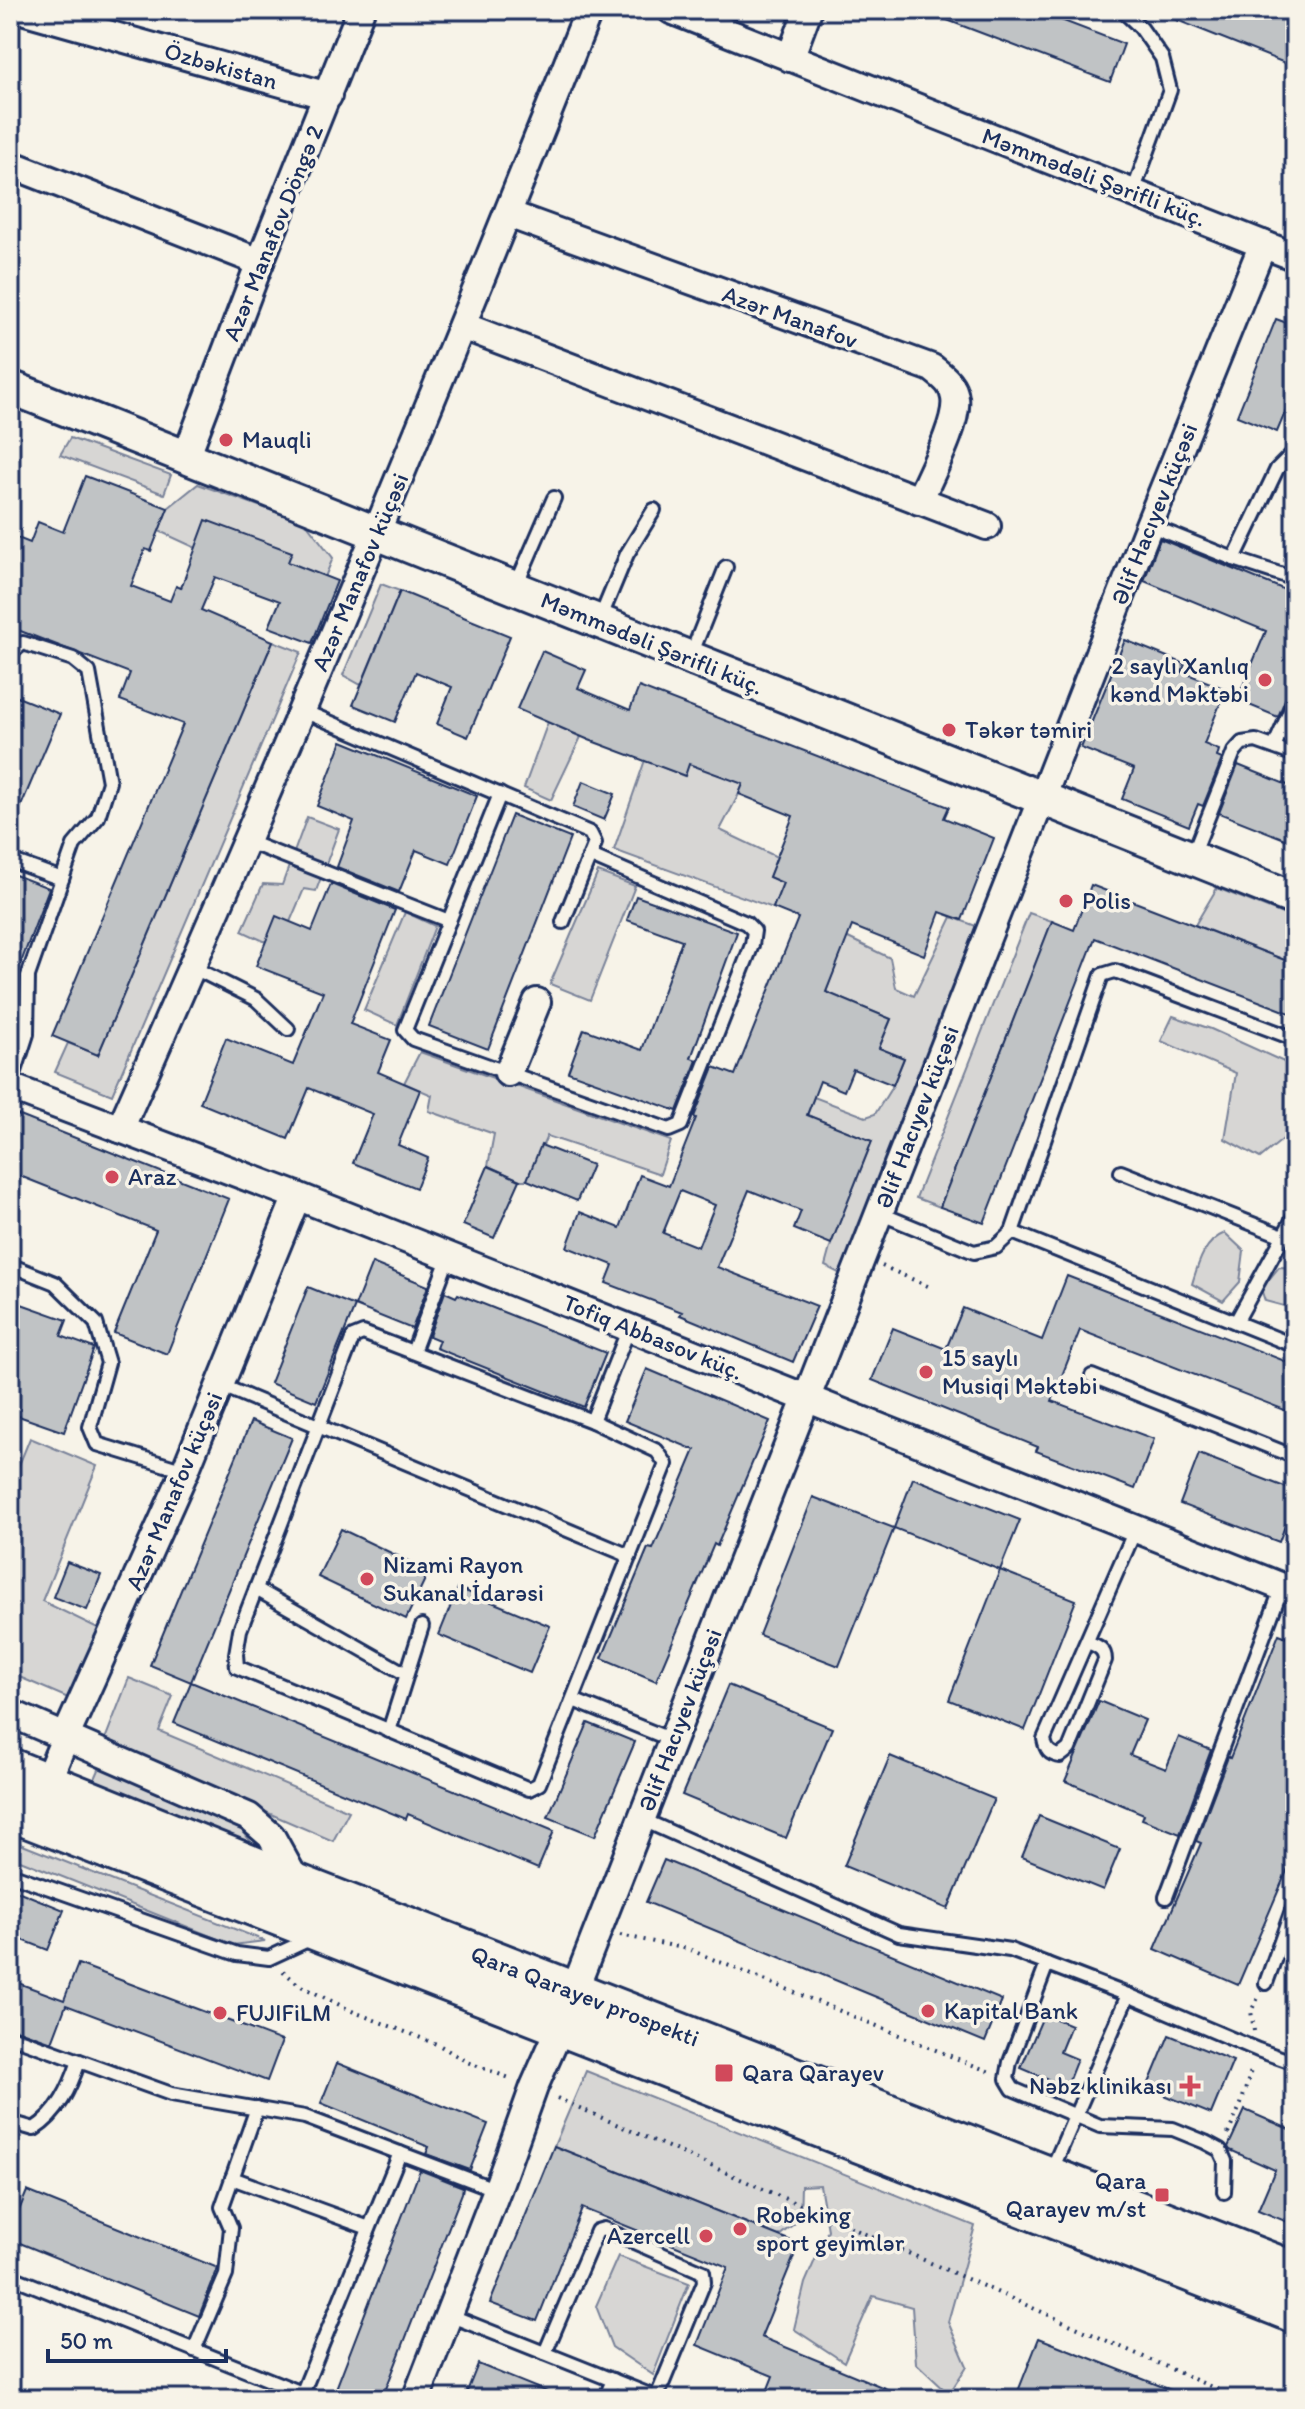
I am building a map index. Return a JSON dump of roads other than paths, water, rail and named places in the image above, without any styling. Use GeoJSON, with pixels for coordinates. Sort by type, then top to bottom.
{"type":"FeatureCollection","features":[{"type":"Feature","properties":{"kind":"main road","name":"Qara Qarayev prospekti"},"geometry":{"type":"LineString","coordinates":[[24,1795],[298,1885],[568,2009],[1295,2312]]}},
{"type":"Feature","properties":{"kind":"main road","name":"Qara Qarayev prospekti"},"geometry":{"type":"LineString","coordinates":[[24,1795],[322,1933],[568,2009],[1048,2177],[1295,2273]]}},
{"type":"Feature","properties":{"kind":"street","name":"Özbəkistan"},"geometry":{"type":"LineString","coordinates":[[22,10],[328,96]]}},
{"type":"Feature","properties":{"kind":"street","name":"Azər Manafov Döngə 2"},"geometry":{"type":"LineString","coordinates":[[186,457],[361,10]]}},
{"type":"Feature","properties":{"kind":"street","name":"Azər Manafov küçəsi"},"geometry":{"type":"LineString","coordinates":[[120,1129],[378,534],[589,10]]}},
{"type":"Feature","properties":{"kind":"street","name":"Məmmədəli Şərifli küç."},"geometry":{"type":"LineString","coordinates":[[671,10],[1295,257]]}},
{"type":"Feature","properties":{"kind":"street"},"geometry":{"type":"LineString","coordinates":[[790,58],[808,10]]}},
{"type":"Feature","properties":{"kind":"street"},"geometry":{"type":"LineString","coordinates":[[10,164],[260,262]]}},
{"type":"Feature","properties":{"kind":"street","name":"Azər Manafov"},"geometry":{"type":"LineString","coordinates":[[508,214],[932,368],[949,381],[955,398],[953,419],[919,501]]}},
{"type":"Feature","properties":{"kind":"street","name":"Əlif Hacıyev küçəsi"},"geometry":{"type":"LineString","coordinates":[[416,2399],[534,2087],[568,2009],[1041,798],[1263,244]]}},
{"type":"Feature","properties":{"kind":"street"},"geometry":{"type":"LineString","coordinates":[[463,326],[987,526]]}},
{"type":"Feature","properties":{"kind":"street","name":"Məmmədəli Şərifli küç."},"geometry":{"type":"LineString","coordinates":[[10,387],[1295,899]]}},
{"type":"Feature","properties":{"kind":"street"},"geometry":{"type":"LineString","coordinates":[[508,1073],[537,1002]]}},
{"type":"Feature","properties":{"kind":"street","name":"Tofiq Abbasov küç."},"geometry":{"type":"LineString","coordinates":[[10,1087],[297,1196],[1289,1590]]}},
{"type":"Feature","properties":{"kind":"street","name":"Azər Manafov küçəsi"},"geometry":{"type":"LineString","coordinates":[[24,1795],[66,1736],[185,1471],[297,1196]]}},
{"type":"Feature","properties":{"kind":"street"},"geometry":{"type":"LineString","coordinates":[[10,1713],[249,1817],[271,1836],[298,1885]]}},
{"type":"Feature","properties":{"kind":"lane"},"geometry":{"type":"LineString","coordinates":[[1122,10],[1141,28],[1162,58],[1170,90],[1133,192]]}},
{"type":"Feature","properties":{"kind":"lane"},"geometry":{"type":"LineString","coordinates":[[1234,559],[1277,469],[1295,451]]}},
{"type":"Feature","properties":{"kind":"lane"},"geometry":{"type":"LineString","coordinates":[[515,588],[554,498]]}},
{"type":"Feature","properties":{"kind":"lane"},"geometry":{"type":"LineString","coordinates":[[599,622],[627,554],[654,510]]}},
{"type":"Feature","properties":{"kind":"lane"},"geometry":{"type":"LineString","coordinates":[[1149,525],[1234,559],[1295,579]]}},
{"type":"Feature","properties":{"kind":"lane"},"geometry":{"type":"LineString","coordinates":[[690,658],[726,567]]}},
{"type":"Feature","properties":{"kind":"lane"},"geometry":{"type":"LineString","coordinates":[[10,654],[23,643],[73,659],[89,672],[109,782],[98,817],[74,845],[28,976],[27,1034],[10,1087]]}},
{"type":"Feature","properties":{"kind":"lane"},"geometry":{"type":"LineString","coordinates":[[1274,747],[1295,703]]}},
{"type":"Feature","properties":{"kind":"lane"},"geometry":{"type":"LineString","coordinates":[[301,710],[590,833],[595,843],[563,922]]}},
{"type":"Feature","properties":{"kind":"lane"},"geometry":{"type":"LineString","coordinates":[[1192,858],[1234,752],[1242,743],[1256,741],[1295,755]]}},
{"type":"Feature","properties":{"kind":"lane"},"geometry":{"type":"LineString","coordinates":[[500,794],[405,1030],[413,1039],[669,1130],[681,1125],[752,945],[754,931],[746,923],[591,856]]}},
{"type":"Feature","properties":{"kind":"lane"},"geometry":{"type":"LineString","coordinates":[[246,841],[449,921]]}},
{"type":"Feature","properties":{"kind":"lane"},"geometry":{"type":"LineString","coordinates":[[10,860],[62,879]]}},
{"type":"Feature","properties":{"kind":"lane"},"geometry":{"type":"LineString","coordinates":[[192,967],[256,999],[288,1029]]}},
{"type":"Feature","properties":{"kind":"lane"},"geometry":{"type":"LineString","coordinates":[[879,1213],[974,1252],[996,1247],[1012,1232],[1102,975],[1115,971],[1295,1039]]}},
{"type":"Feature","properties":{"kind":"lane"},"geometry":{"type":"LineString","coordinates":[[1121,1172],[1283,1236]]}},
{"type":"Feature","properties":{"kind":"lane"},"geometry":{"type":"LineString","coordinates":[[1236,1322],[1295,1215]]}},
{"type":"Feature","properties":{"kind":"lane"},"geometry":{"type":"LineString","coordinates":[[1012,1232],[1295,1346]]}},
{"type":"Feature","properties":{"kind":"lane"},"geometry":{"type":"LineString","coordinates":[[413,1352],[449,1256]]}},
{"type":"Feature","properties":{"kind":"lane"},"geometry":{"type":"LineString","coordinates":[[10,1265],[55,1283],[96,1323],[108,1363],[90,1427],[97,1444],[185,1471]]}},
{"type":"Feature","properties":{"kind":"lane"},"geometry":{"type":"LineString","coordinates":[[592,1421],[629,1328]]}},
{"type":"Feature","properties":{"kind":"lane"},"geometry":{"type":"LineString","coordinates":[[363,1333],[413,1352],[592,1421],[657,1451],[666,1464],[539,1784],[529,1789],[237,1667],[240,1630],[353,1337],[363,1333]]}},
{"type":"Feature","properties":{"kind":"lane"},"geometry":{"type":"LineString","coordinates":[[1092,1376],[1295,1457]]}},
{"type":"Feature","properties":{"kind":"lane"},"geometry":{"type":"LineString","coordinates":[[220,1385],[630,1556]]}},
{"type":"Feature","properties":{"kind":"lane"},"geometry":{"type":"LineString","coordinates":[[1087,1642],[1101,1648],[1105,1660],[1069,1749],[1060,1756],[1051,1754],[1044,1739],[1136,1528]]}},
{"type":"Feature","properties":{"kind":"lane"},"geometry":{"type":"LineString","coordinates":[[256,1589],[406,1674]]}},
{"type":"Feature","properties":{"kind":"lane"},"geometry":{"type":"LineString","coordinates":[[1166,1897],[1289,1590]]}},
{"type":"Feature","properties":{"kind":"lane"},"geometry":{"type":"LineString","coordinates":[[389,1731],[422,1626]]}},
{"type":"Feature","properties":{"kind":"lane"},"geometry":{"type":"LineString","coordinates":[[573,1700],[672,1740]]}},
{"type":"Feature","properties":{"kind":"lane"},"geometry":{"type":"LineString","coordinates":[[641,1819],[899,1934],[1010,1950],[1295,2063]]}},
{"type":"Feature","properties":{"kind":"lane"},"geometry":{"type":"LineString","coordinates":[[10,1874],[237,1954],[269,1958],[322,1933]]}},
{"type":"Feature","properties":{"kind":"lane"},"geometry":{"type":"LineString","coordinates":[[1266,1983],[1295,1902]]}},
{"type":"Feature","properties":{"kind":"lane"},"geometry":{"type":"LineString","coordinates":[[1047,1964],[1010,2062],[1007,2079],[1013,2089],[1100,2126],[1173,2129],[1205,2142],[1220,2150],[1225,2161],[1224,2192]]}},
{"type":"Feature","properties":{"kind":"lane"},"geometry":{"type":"LineString","coordinates":[[1048,2177],[1128,1995]]}},
{"type":"Feature","properties":{"kind":"lane"},"geometry":{"type":"LineString","coordinates":[[10,2036],[171,2094],[305,2117],[497,2190]]}},
{"type":"Feature","properties":{"kind":"lane"},"geometry":{"type":"LineString","coordinates":[[10,2122],[34,2129],[48,2120],[66,2092],[79,2061]]}},
{"type":"Feature","properties":{"kind":"lane"},"geometry":{"type":"LineString","coordinates":[[194,2350],[226,2275],[231,2228],[222,2207],[257,2108]]}},
{"type":"Feature","properties":{"kind":"lane"},"geometry":{"type":"LineString","coordinates":[[10,2276],[301,2396],[400,2153]]}},
{"type":"Feature","properties":{"kind":"lane"},"geometry":{"type":"LineString","coordinates":[[232,2178],[369,2228]]}},
{"type":"Feature","properties":{"kind":"lane"},"geometry":{"type":"LineString","coordinates":[[449,2315],[657,2399],[704,2282],[703,2272],[604,2229],[597,2231],[545,2353]]}},
{"type":"Feature","properties":{"kind":"lane"},"geometry":{"type":"LineString","coordinates":[[605,2399],[613,2380]]}},
{"type":"Feature","properties":{"kind":"place","name":"Mauqli"},"geometry":{"type":"Point","coordinates":[226,440]}},
{"type":"Feature","properties":{"kind":"place","name":"2 saylı Xanlıq kənd Məktəbi"},"geometry":{"type":"Point","coordinates":[1265,680]}},
{"type":"Feature","properties":{"kind":"place","name":"Təkər təmiri"},"geometry":{"type":"Point","coordinates":[949,730]}},
{"type":"Feature","properties":{"kind":"place","name":"Polis"},"geometry":{"type":"Point","coordinates":[1066,901]}},
{"type":"Feature","properties":{"kind":"place","name":"Araz"},"geometry":{"type":"Point","coordinates":[112,1177]}},
{"type":"Feature","properties":{"kind":"place","name":"15 saylı Musiqi Məktəbi"},"geometry":{"type":"Point","coordinates":[926,1372]}},
{"type":"Feature","properties":{"kind":"place","name":"Nizami Rayon Sukanal İdarəsi"},"geometry":{"type":"Point","coordinates":[367,1579]}},
{"type":"Feature","properties":{"kind":"place","name":"Kapital Bank"},"geometry":{"type":"Point","coordinates":[928,2011]}},
{"type":"Feature","properties":{"kind":"place","name":"FUJIFiLM"},"geometry":{"type":"Point","coordinates":[220,2013]}},
{"type":"Feature","properties":{"kind":"place","name":"Qara Qarayev"},"geometry":{"type":"Point","coordinates":[724,2073]}},
{"type":"Feature","properties":{"kind":"place","name":"Nəbz klinikası"},"geometry":{"type":"Point","coordinates":[1190,2086]}},
{"type":"Feature","properties":{"kind":"place","name":"Qara Qarayev m/st"},"geometry":{"type":"Point","coordinates":[1162,2195]}},
{"type":"Feature","properties":{"kind":"place","name":"Robeking sport geyimlər"},"geometry":{"type":"Point","coordinates":[740,2229]}},
{"type":"Feature","properties":{"kind":"place","name":"Azercell"},"geometry":{"type":"Point","coordinates":[706,2236]}}]}
